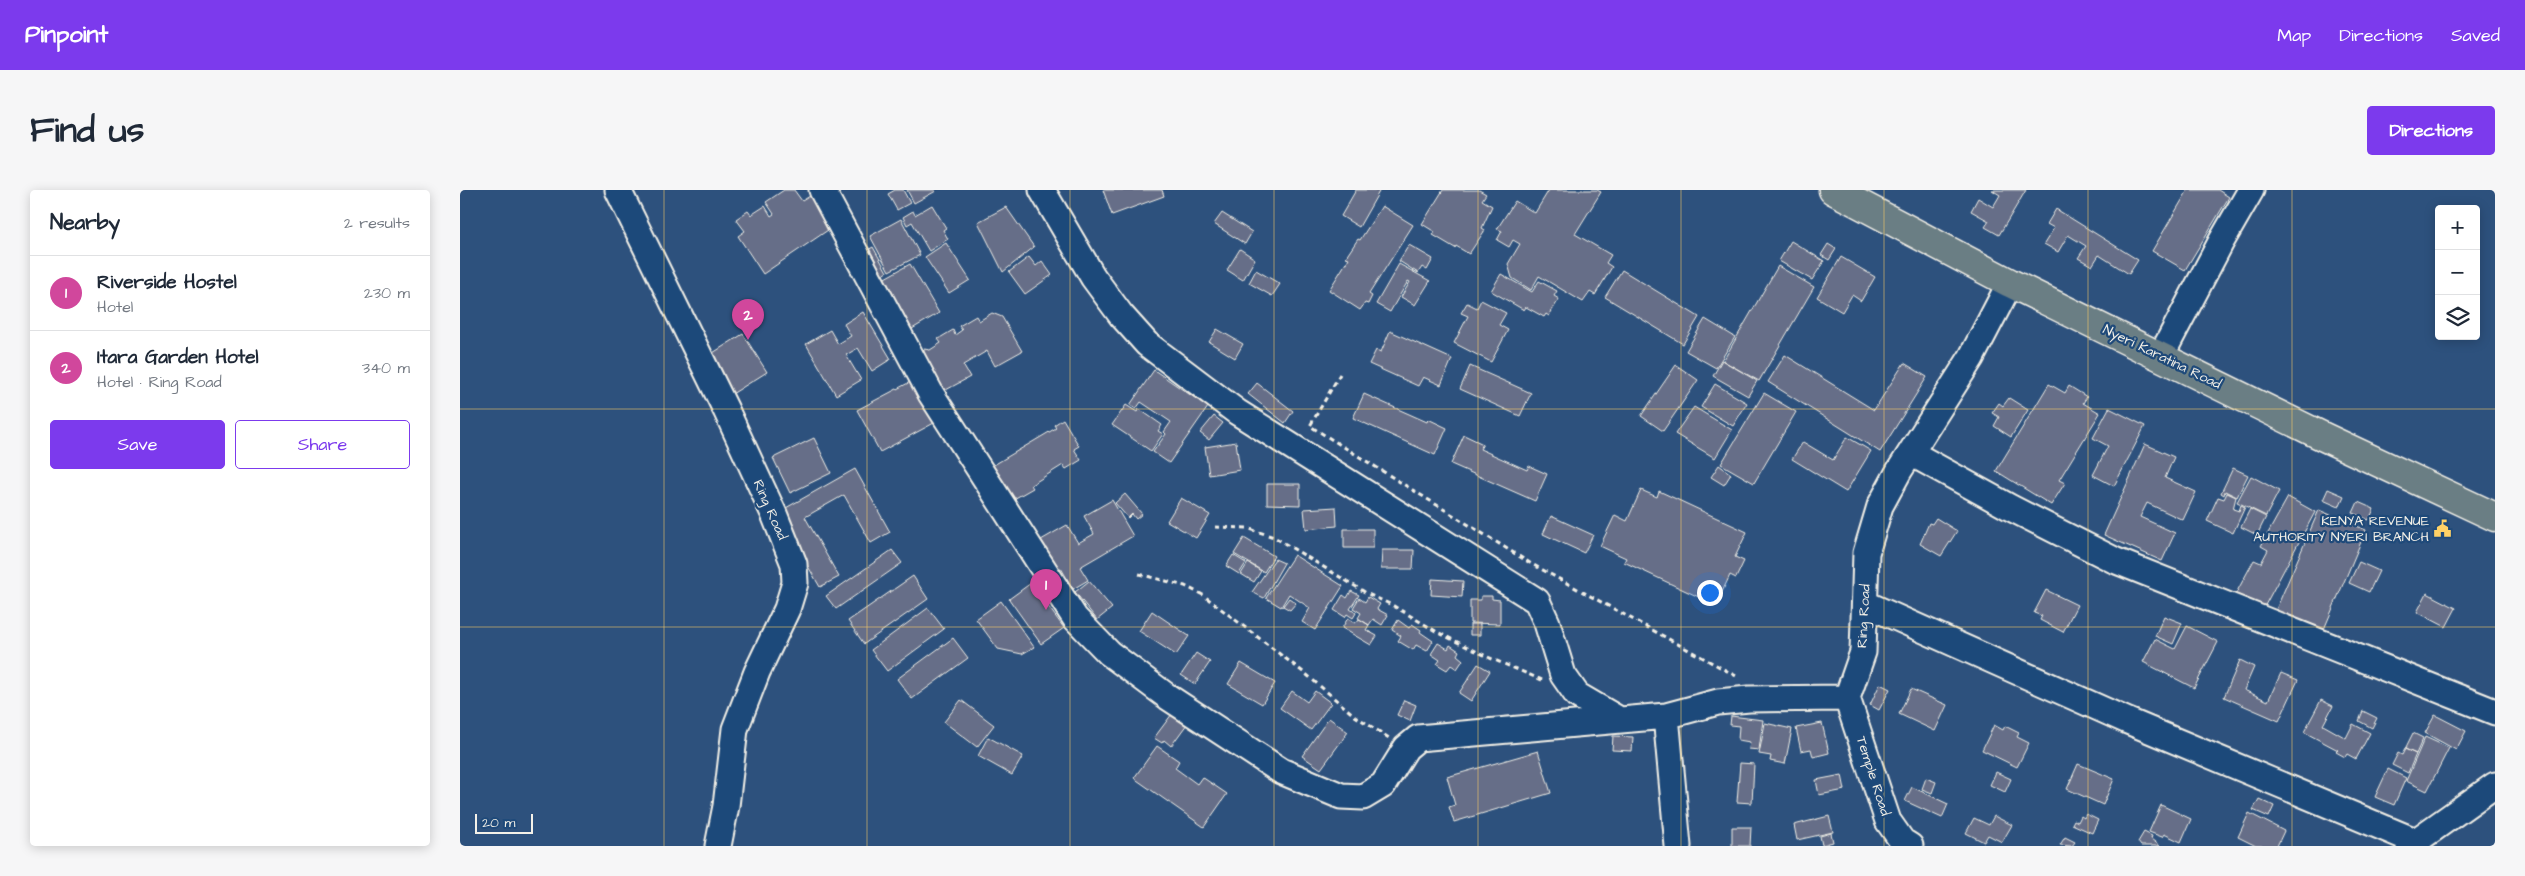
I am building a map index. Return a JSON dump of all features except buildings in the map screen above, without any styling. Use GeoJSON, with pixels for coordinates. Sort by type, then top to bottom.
{"type":"FeatureCollection","features":[{"type":"Feature","properties":{"kind":"highway","name":"Nyeri Karatina Road"},"geometry":{"type":"LineString","coordinates":[[1833,190],[2010,283],[2324,437],[2495,517]]}},
{"type":"Feature","properties":{"kind":"street","name":"Ring Road"},"geometry":{"type":"LineString","coordinates":[[618,190],[726,410],[774,514],[794,564],[795,583],[787,609],[757,672],[735,730],[726,806],[718,846]]}},
{"type":"Feature","properties":{"kind":"street"},"geometry":{"type":"LineString","coordinates":[[822,190],[931,394],[1074,618],[1108,653],[1168,696],[1281,771],[1341,796],[1363,797],[1383,785],[1406,748],[1418,738],[1462,736],[1666,716],[1718,702],[1749,699],[1847,698]]}},
{"type":"Feature","properties":{"kind":"street"},"geometry":{"type":"LineString","coordinates":[[1042,190],[1059,216],[1093,277],[1121,315],[1147,344],[1238,412],[1537,602],[1548,623],[1563,674],[1577,694],[1618,720]]}},
{"type":"Feature","properties":{"kind":"street"},"geometry":{"type":"LineString","coordinates":[[2161,356],[2221,242],[2251,190]]}},
{"type":"Feature","properties":{"kind":"street","name":"Ring Road"},"geometry":{"type":"LineString","coordinates":[[1847,698],[1863,652],[1866,604],[1866,553],[1880,506],[1971,358],[2010,283]]}},
{"type":"Feature","properties":{"kind":"street"},"geometry":{"type":"LineString","coordinates":[[1911,453],[2011,508],[2114,560],[2495,712]]}},
{"type":"Feature","properties":{"kind":"street"},"geometry":{"type":"LineString","coordinates":[[1866,604],[2128,721],[2414,844],[2495,785]]}},
{"type":"Feature","properties":{"kind":"street","name":"Temple Road"},"geometry":{"type":"LineString","coordinates":[[1847,698],[1888,821],[1902,841],[1910,846]]}},
{"type":"Feature","properties":{"kind":"street"},"geometry":{"type":"LineString","coordinates":[[1666,716],[1678,846]]}},
{"type":"Feature","properties":{"kind":"path"},"geometry":{"type":"LineString","coordinates":[[1340,374],[1310,426],[1530,563],[1740,678]]}},
{"type":"Feature","properties":{"kind":"path"},"geometry":{"type":"LineString","coordinates":[[1215,527],[1247,528],[1274,538],[1353,586],[1392,605],[1440,633],[1490,658],[1543,680]]}},
{"type":"Feature","properties":{"kind":"path"},"geometry":{"type":"LineString","coordinates":[[1139,574],[1185,586],[1202,595],[1307,675],[1355,716],[1406,748]]}},
{"type":"Feature","properties":{"kind":"place","name":"Itara Garden Hotel"},"geometry":{"type":"Point","coordinates":[748,340]}},
{"type":"Feature","properties":{"kind":"place","name":"KENYA REVENUE AUTHORITY NYERI BRANCH"},"geometry":{"type":"Point","coordinates":[2443,529]}},
{"type":"Feature","properties":{"kind":"place","name":"Riverside Hostel"},"geometry":{"type":"Point","coordinates":[1046,610]}}]}
